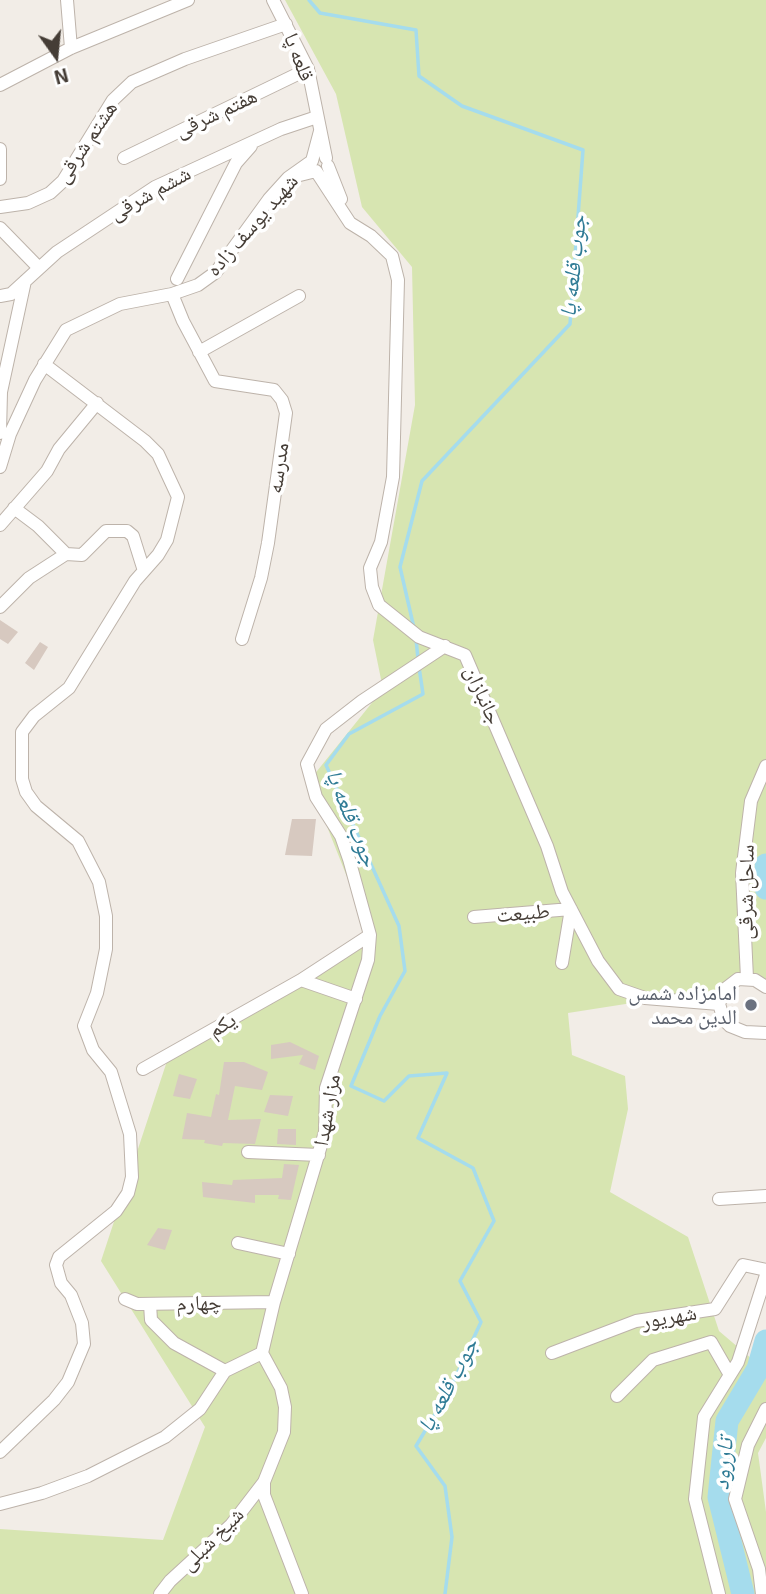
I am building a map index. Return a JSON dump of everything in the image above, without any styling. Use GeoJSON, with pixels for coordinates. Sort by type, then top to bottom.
{"type":"FeatureCollection","features":[{"type":"Feature","properties":{"kind":"street"},"geometry":{"type":"LineString","coordinates":[[67,0],[71,48]]}},
{"type":"Feature","properties":{"kind":"street"},"geometry":{"type":"LineString","coordinates":[[0,85],[71,48],[188,0]]}},
{"type":"Feature","properties":{"kind":"street","name":"قلعه پا"},"geometry":{"type":"LineString","coordinates":[[273,0],[308,69],[317,117]]}},
{"type":"Feature","properties":{"kind":"street","name":"هشتم شرقی"},"geometry":{"type":"LineString","coordinates":[[0,207],[28,203],[50,193],[63,181],[113,100],[132,82],[186,59],[286,24]]}},
{"type":"Feature","properties":{"kind":"street","name":"هفتم شرقی"},"geometry":{"type":"LineString","coordinates":[[124,158],[308,69]]}},
{"type":"Feature","properties":{"kind":"street","name":"جانبازان"},"geometry":{"type":"LineString","coordinates":[[317,117],[320,131],[320,164],[350,223],[371,236],[392,256],[398,280],[393,477],[381,542],[370,568],[372,587],[379,605],[415,633],[465,655],[571,909],[598,961],[619,989],[645,998],[719,1004]]}},
{"type":"Feature","properties":{"kind":"street","name":"ششم شرقی"},"geometry":{"type":"LineString","coordinates":[[0,296],[10,294],[39,268],[119,208],[155,187],[317,117]]}},
{"type":"Feature","properties":{"kind":"street"},"geometry":{"type":"LineString","coordinates":[[177,279],[236,163],[253,143]]}},
{"type":"Feature","properties":{"kind":"street"},"geometry":{"type":"LineString","coordinates":[[0,149],[0,179]]}},
{"type":"Feature","properties":{"kind":"street","name":"شهید یوسف زاده"},"geometry":{"type":"LineString","coordinates":[[0,467],[10,433],[44,363],[65,330],[120,304],[172,294],[198,285],[216,272],[269,199],[288,178],[320,164]]}},
{"type":"Feature","properties":{"kind":"street"},"geometry":{"type":"LineString","coordinates":[[0,228],[39,268]]}},
{"type":"Feature","properties":{"kind":"street"},"geometry":{"type":"LineString","coordinates":[[0,433],[1,391],[25,281]]}},
{"type":"Feature","properties":{"kind":"street"},"geometry":{"type":"LineString","coordinates":[[172,294],[199,352],[299,296]]}},
{"type":"Feature","properties":{"kind":"street","name":"مدرسه"},"geometry":{"type":"LineString","coordinates":[[199,352],[215,381],[274,390],[282,400],[286,413],[268,543],[242,639]]}},
{"type":"Feature","properties":{"kind":"street"},"geometry":{"type":"LineString","coordinates":[[0,1452],[54,1400],[72,1374],[84,1344],[82,1323],[71,1295],[61,1283],[56,1265],[60,1256],[116,1211],[128,1193],[132,1177],[130,1134],[111,1072],[93,1050],[84,1026],[97,993],[106,949],[106,916],[99,882],[78,841],[36,806],[26,792],[22,779],[22,732],[34,716],[69,688],[167,540],[178,497],[158,454],[44,363]]}},
{"type":"Feature","properties":{"kind":"street"},"geometry":{"type":"LineString","coordinates":[[0,525],[47,471],[59,449],[97,403]]}},
{"type":"Feature","properties":{"kind":"street"},"geometry":{"type":"LineString","coordinates":[[13,508],[38,526],[66,554]]}},
{"type":"Feature","properties":{"kind":"street"},"geometry":{"type":"LineString","coordinates":[[0,607],[29,578],[66,554],[82,555],[106,531],[127,531],[136,542],[144,571]]}},
{"type":"Feature","properties":{"kind":"street","name":"مزار شهدا"},"geometry":{"type":"LineString","coordinates":[[262,1353],[274,1302],[325,1132],[326,1088],[368,960],[370,935],[341,836],[316,797],[307,764],[326,729],[362,701],[445,646]]}},
{"type":"Feature","properties":{"kind":"street","name":"ساحل شرقی"},"geometry":{"type":"LineString","coordinates":[[747,978],[742,873],[751,801],[766,766]]}},
{"type":"Feature","properties":{"kind":"street"},"geometry":{"type":"LineString","coordinates":[[562,963],[571,909]]}},
{"type":"Feature","properties":{"kind":"street","name":"طبیعت"},"geometry":{"type":"LineString","coordinates":[[474,917],[571,909]]}},
{"type":"Feature","properties":{"kind":"street","name":"یکم"},"geometry":{"type":"LineString","coordinates":[[143,1069],[301,980],[370,935]]}},
{"type":"Feature","properties":{"kind":"street"},"geometry":{"type":"LineString","coordinates":[[764,987],[747,978],[731,983],[725,989],[719,1004],[730,1026],[745,1032],[766,1033]]}},
{"type":"Feature","properties":{"kind":"street"},"geometry":{"type":"LineString","coordinates":[[301,980],[356,999]]}},
{"type":"Feature","properties":{"kind":"street"},"geometry":{"type":"LineString","coordinates":[[248,1152],[319,1155]]}},
{"type":"Feature","properties":{"kind":"street"},"geometry":{"type":"LineString","coordinates":[[719,1199],[766,1196]]}},
{"type":"Feature","properties":{"kind":"street"},"geometry":{"type":"LineString","coordinates":[[238,1243],[289,1254]]}},
{"type":"Feature","properties":{"kind":"street","name":"شهریور"},"geometry":{"type":"LineString","coordinates":[[552,1353],[636,1321],[715,1309],[743,1265],[766,1273]]}},
{"type":"Feature","properties":{"kind":"street"},"geometry":{"type":"LineString","coordinates":[[719,1594],[695,1499],[704,1417],[738,1362],[766,1273]]}},
{"type":"Feature","properties":{"kind":"street","name":"چهارم"},"geometry":{"type":"LineString","coordinates":[[125,1299],[150,1304],[274,1302]]}},
{"type":"Feature","properties":{"kind":"street"},"geometry":{"type":"LineString","coordinates":[[150,1304],[151,1320],[174,1343],[225,1371]]}},
{"type":"Feature","properties":{"kind":"street"},"geometry":{"type":"LineString","coordinates":[[617,1396],[653,1360],[711,1342],[730,1374]]}},
{"type":"Feature","properties":{"kind":"street"},"geometry":{"type":"LineString","coordinates":[[0,1504],[42,1493],[88,1476],[165,1437],[200,1409],[225,1371],[262,1353],[281,1388],[285,1407],[284,1432],[264,1482],[267,1507],[302,1594]]}},
{"type":"Feature","properties":{"kind":"street"},"geometry":{"type":"LineString","coordinates":[[762,1594],[763,1564],[734,1499],[748,1445],[766,1409]]}},
{"type":"Feature","properties":{"kind":"street","name":"شیخ شبلی"},"geometry":{"type":"LineString","coordinates":[[160,1594],[170,1581],[230,1525],[264,1482]]}},
{"type":"Feature","properties":{"kind":"green space"},"geometry":{"type":"Polygon","coordinates":[[[285,0],[766,0],[766,982],[568,1013],[572,1055],[625,1076],[628,1109],[610,1192],[688,1237],[719,1331],[766,1371],[766,1438],[758,1453],[766,1512],[766,1594],[0,1594],[0,1529],[163,1540],[205,1427],[101,1261],[169,1055],[370,935],[309,781],[383,689],[373,640],[415,405],[412,267],[362,207],[336,94],[285,0]]]}},
{"type":"Feature","properties":{"kind":"building"},"geometry":{"type":"Polygon","coordinates":[[[0,620],[18,632],[8,644],[0,639],[0,620]]]}},
{"type":"Feature","properties":{"kind":"building"},"geometry":{"type":"Polygon","coordinates":[[[40,642],[48,647],[34,670],[25,663],[40,642]]]}},
{"type":"Feature","properties":{"kind":"building"},"geometry":{"type":"Polygon","coordinates":[[[292,819],[316,819],[312,856],[285,855],[292,819]]]}},
{"type":"Feature","properties":{"kind":"building"},"geometry":{"type":"Polygon","coordinates":[[[290,1042],[319,1056],[315,1070],[299,1064],[303,1055],[271,1059],[271,1045],[290,1042]]]}},
{"type":"Feature","properties":{"kind":"building"},"geometry":{"type":"Polygon","coordinates":[[[224,1062],[244,1062],[268,1072],[262,1090],[235,1086],[228,1120],[261,1119],[255,1144],[223,1143],[222,1146],[204,1143],[205,1140],[182,1139],[187,1113],[211,1117],[216,1094],[219,1095],[224,1062]]]}},
{"type":"Feature","properties":{"kind":"building"},"geometry":{"type":"Polygon","coordinates":[[[179,1074],[197,1079],[190,1099],[173,1096],[179,1074]]]}},
{"type":"Feature","properties":{"kind":"building"},"geometry":{"type":"Polygon","coordinates":[[[270,1095],[293,1096],[288,1116],[264,1112],[270,1095]]]}},
{"type":"Feature","properties":{"kind":"building"},"geometry":{"type":"Polygon","coordinates":[[[278,1129],[296,1129],[296,1145],[277,1144],[278,1129]]]}},
{"type":"Feature","properties":{"kind":"building"},"geometry":{"type":"Polygon","coordinates":[[[284,1164],[299,1165],[291,1200],[278,1199],[279,1195],[255,1195],[255,1203],[203,1197],[202,1182],[232,1185],[233,1180],[282,1178],[284,1164]]]}},
{"type":"Feature","properties":{"kind":"building"},"geometry":{"type":"Polygon","coordinates":[[[158,1228],[172,1230],[165,1250],[147,1245],[158,1228]]]}},
{"type":"Feature","properties":{"kind":"waterway","name":"جوب قلعه پا"},"geometry":{"type":"LineString","coordinates":[[309,0],[320,13],[416,30],[419,76],[462,106],[583,150],[570,324],[422,481],[400,567],[414,628]]}},
{"type":"Feature","properties":{"kind":"waterway","name":"جوب قلعه پا"},"geometry":{"type":"LineString","coordinates":[[416,639],[418,659]]}},
{"type":"Feature","properties":{"kind":"waterway","name":"جوب قلعه پا"},"geometry":{"type":"LineString","coordinates":[[419,667],[423,694],[349,734],[326,765],[399,926],[405,971],[380,1016],[351,1086],[384,1101],[409,1076],[447,1073],[418,1138],[473,1168],[494,1221],[460,1281],[481,1322],[449,1391],[416,1446],[445,1486],[452,1537],[445,1594]]}},
{"type":"Feature","properties":{"kind":"waterway"},"geometry":{"type":"LineString","coordinates":[[766,865],[766,888]]}},
{"type":"Feature","properties":{"kind":"waterway","name":"تاررود"},"geometry":{"type":"LineString","coordinates":[[743,1594],[719,1497],[727,1421],[758,1369],[766,1341]]}},
{"type":"Feature","properties":{"kind":"place","name":"امامزاده شمس الدین محمد"},"geometry":{"type":"Point","coordinates":[751,1005]}}]}
